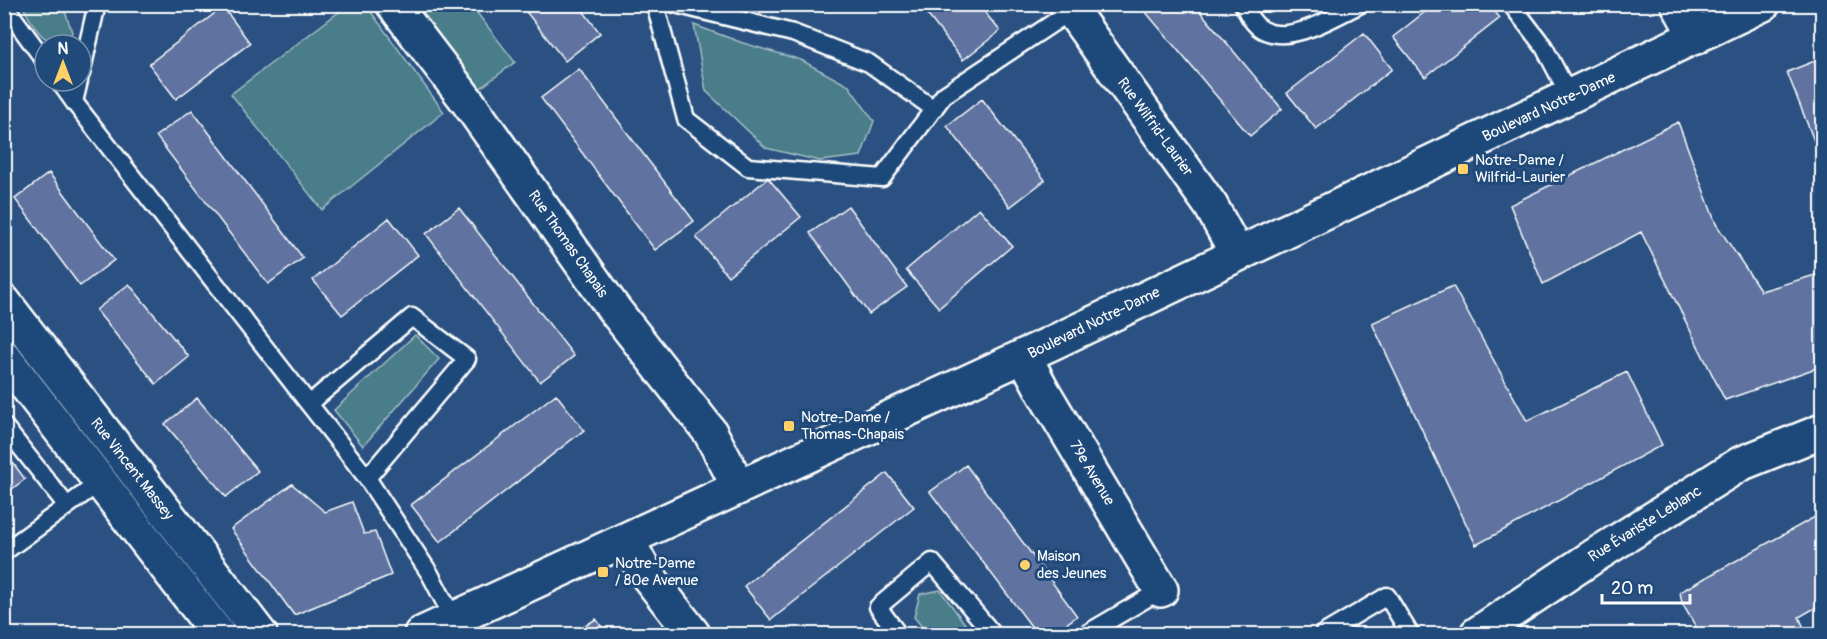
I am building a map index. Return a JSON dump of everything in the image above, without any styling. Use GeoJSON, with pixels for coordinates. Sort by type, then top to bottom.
{"type":"FeatureCollection","features":[{"type":"Feature","properties":{"kind":"street","name":"Rue Thomas Chapais"},"geometry":{"type":"LineString","coordinates":[[393,4],[468,102],[613,308],[710,432],[739,487]]}},
{"type":"Feature","properties":{"kind":"street"},"geometry":{"type":"LineString","coordinates":[[1678,4],[1696,37]]}},
{"type":"Feature","properties":{"kind":"street","name":"Boulevard Notre-Dame"},"geometry":{"type":"LineString","coordinates":[[421,634],[1024,356],[1763,4]]}},
{"type":"Feature","properties":{"kind":"street","name":"Rue Wilfrid-Laurier"},"geometry":{"type":"LineString","coordinates":[[1069,8],[1197,185],[1237,254]]}},
{"type":"Feature","properties":{"kind":"street","name":"Rue Vincent Massey"},"geometry":{"type":"LineString","coordinates":[[4,302],[260,634]]}},
{"type":"Feature","properties":{"kind":"street","name":"79e Avenue"},"geometry":{"type":"LineString","coordinates":[[1024,356],[1161,590]]}},
{"type":"Feature","properties":{"kind":"street"},"geometry":{"type":"LineString","coordinates":[[4,357],[218,634]]}},
{"type":"Feature","properties":{"kind":"street","name":"Rue Évariste Leblanc"},"geometry":{"type":"LineString","coordinates":[[1477,634],[1594,556],[1740,464],[1822,431]]}},
{"type":"Feature","properties":{"kind":"street"},"geometry":{"type":"LineString","coordinates":[[627,540],[644,571],[693,634]]}},
{"type":"Feature","properties":{"kind":"lane"},"geometry":{"type":"LineString","coordinates":[[90,33],[97,4]]}},
{"type":"Feature","properties":{"kind":"lane"},"geometry":{"type":"LineString","coordinates":[[655,4],[686,118],[748,168],[882,178],[944,95],[1069,8]]}},
{"type":"Feature","properties":{"kind":"lane"},"geometry":{"type":"LineString","coordinates":[[675,4],[793,33],[869,63],[934,109]]}},
{"type":"Feature","properties":{"kind":"lane"},"geometry":{"type":"LineString","coordinates":[[1243,4],[1254,23],[1262,30],[1282,34],[1305,30],[1361,4]]}},
{"type":"Feature","properties":{"kind":"lane"},"geometry":{"type":"LineString","coordinates":[[1511,4],[1544,47],[1570,97]]}},
{"type":"Feature","properties":{"kind":"lane"},"geometry":{"type":"LineString","coordinates":[[4,5],[33,45]]}},
{"type":"Feature","properties":{"kind":"lane"},"geometry":{"type":"LineString","coordinates":[[68,93],[368,478],[430,574],[454,620]]}},
{"type":"Feature","properties":{"kind":"lane"},"geometry":{"type":"LineString","coordinates":[[74,102],[76,93]]}},
{"type":"Feature","properties":{"kind":"lane"},"geometry":{"type":"LineString","coordinates":[[309,405],[412,317],[467,359],[368,478]]}},
{"type":"Feature","properties":{"kind":"lane"},"geometry":{"type":"LineString","coordinates":[[4,426],[67,506]]}},
{"type":"Feature","properties":{"kind":"lane"},"geometry":{"type":"LineString","coordinates":[[4,552],[100,482]]}},
{"type":"Feature","properties":{"kind":"lane"},"geometry":{"type":"LineString","coordinates":[[898,634],[878,607],[932,562],[993,634]]}},
{"type":"Feature","properties":{"kind":"lane"},"geometry":{"type":"LineString","coordinates":[[1086,634],[1161,590]]}},
{"type":"Feature","properties":{"kind":"lane"},"geometry":{"type":"LineString","coordinates":[[1323,634],[1387,596],[1410,634]]}},
{"type":"Feature","properties":{"kind":"green space"},"geometry":{"type":"Polygon","coordinates":[[[22,5],[65,11],[72,32],[39,33],[22,5]]]}},
{"type":"Feature","properties":{"kind":"green space"},"geometry":{"type":"Polygon","coordinates":[[[348,5],[366,5],[444,112],[322,210],[231,94],[348,5]]]}},
{"type":"Feature","properties":{"kind":"green space"},"geometry":{"type":"Polygon","coordinates":[[[408,5],[471,5],[515,62],[474,93],[408,5]]]}},
{"type":"Feature","properties":{"kind":"green space"},"geometry":{"type":"Polygon","coordinates":[[[694,25],[743,43],[801,60],[849,86],[874,121],[861,156],[820,161],[766,148],[706,91],[694,25]]]}},
{"type":"Feature","properties":{"kind":"green space"},"geometry":{"type":"Polygon","coordinates":[[[415,335],[439,359],[363,446],[334,410],[415,335]]]}},
{"type":"Feature","properties":{"kind":"green space"},"geometry":{"type":"Polygon","coordinates":[[[940,590],[972,634],[928,634],[914,617],[920,594],[940,590]]]}},
{"type":"Feature","properties":{"kind":"building"},"geometry":{"type":"Polygon","coordinates":[[[520,4],[578,4],[600,33],[565,61],[520,4]]]}},
{"type":"Feature","properties":{"kind":"building"},"geometry":{"type":"Polygon","coordinates":[[[919,4],[978,4],[1000,31],[963,60],[919,4]]]}},
{"type":"Feature","properties":{"kind":"building"},"geometry":{"type":"Polygon","coordinates":[[[1139,4],[1194,4],[1282,109],[1250,136],[1139,4]]]}},
{"type":"Feature","properties":{"kind":"building"},"geometry":{"type":"Polygon","coordinates":[[[1435,4],[1489,4],[1500,18],[1425,77],[1393,37],[1435,4]]]}},
{"type":"Feature","properties":{"kind":"building"},"geometry":{"type":"Polygon","coordinates":[[[223,7],[250,43],[176,99],[149,64],[223,7]]]}},
{"type":"Feature","properties":{"kind":"building"},"geometry":{"type":"Polygon","coordinates":[[[1364,33],[1392,69],[1316,129],[1287,93],[1364,33]]]}},
{"type":"Feature","properties":{"kind":"building"},"geometry":{"type":"Polygon","coordinates":[[[1822,58],[1822,155],[1820,156],[1787,72],[1822,58]]]}},
{"type":"Feature","properties":{"kind":"building"},"geometry":{"type":"Polygon","coordinates":[[[579,69],[694,221],[655,250],[541,98],[579,69]]]}},
{"type":"Feature","properties":{"kind":"building"},"geometry":{"type":"Polygon","coordinates":[[[982,99],[1045,180],[1010,207],[947,126],[982,99]]]}},
{"type":"Feature","properties":{"kind":"building"},"geometry":{"type":"Polygon","coordinates":[[[192,110],[303,258],[268,284],[156,136],[192,110]]]}},
{"type":"Feature","properties":{"kind":"building"},"geometry":{"type":"Polygon","coordinates":[[[1678,122],[1716,224],[1761,291],[1822,273],[1822,366],[1725,400],[1641,232],[1543,284],[1510,205],[1678,122]]]}},
{"type":"Feature","properties":{"kind":"building"},"geometry":{"type":"Polygon","coordinates":[[[49,173],[114,260],[80,286],[15,199],[49,173]]]}},
{"type":"Feature","properties":{"kind":"building"},"geometry":{"type":"Polygon","coordinates":[[[768,178],[801,217],[728,276],[696,237],[768,178]]]}},
{"type":"Feature","properties":{"kind":"building"},"geometry":{"type":"Polygon","coordinates":[[[848,206],[907,287],[869,314],[810,233],[848,206]]]}},
{"type":"Feature","properties":{"kind":"building"},"geometry":{"type":"Polygon","coordinates":[[[459,208],[574,356],[540,382],[426,234],[459,208]]]}},
{"type":"Feature","properties":{"kind":"building"},"geometry":{"type":"Polygon","coordinates":[[[979,208],[1012,246],[939,308],[906,270],[979,208]]]}},
{"type":"Feature","properties":{"kind":"building"},"geometry":{"type":"Polygon","coordinates":[[[389,218],[418,255],[342,315],[313,280],[389,218]]]}},
{"type":"Feature","properties":{"kind":"building"},"geometry":{"type":"Polygon","coordinates":[[[129,284],[189,357],[156,384],[96,310],[129,284]]]}},
{"type":"Feature","properties":{"kind":"building"},"geometry":{"type":"Polygon","coordinates":[[[1453,286],[1527,421],[1627,372],[1662,445],[1476,545],[1372,323],[1453,286]]]}},
{"type":"Feature","properties":{"kind":"building"},"geometry":{"type":"Polygon","coordinates":[[[556,394],[584,430],[440,542],[411,505],[556,394]]]}},
{"type":"Feature","properties":{"kind":"building"},"geometry":{"type":"Polygon","coordinates":[[[197,398],[258,471],[226,497],[165,424],[197,398]]]}},
{"type":"Feature","properties":{"kind":"building"},"geometry":{"type":"Polygon","coordinates":[[[4,451],[25,479],[4,495],[4,451]]]}},
{"type":"Feature","properties":{"kind":"building"},"geometry":{"type":"Polygon","coordinates":[[[966,465],[1077,616],[1052,634],[1037,634],[930,492],[966,465]]]}},
{"type":"Feature","properties":{"kind":"building"},"geometry":{"type":"Polygon","coordinates":[[[887,473],[914,507],[771,620],[744,586],[887,473]]]}},
{"type":"Feature","properties":{"kind":"building"},"geometry":{"type":"Polygon","coordinates":[[[292,484],[325,512],[352,502],[364,534],[375,532],[391,575],[294,615],[231,529],[292,484]]]}},
{"type":"Feature","properties":{"kind":"building"},"geometry":{"type":"Polygon","coordinates":[[[1822,513],[1822,604],[1799,617],[1807,634],[1715,634],[1714,632],[1700,634],[1682,603],[1680,592],[1822,513]]]}},
{"type":"Feature","properties":{"kind":"building"},"geometry":{"type":"Polygon","coordinates":[[[596,619],[607,634],[571,634],[596,619]]]}},
{"type":"Feature","properties":{"kind":"place","name":"Notre-Dame / Wilfrid-Laurier"},"geometry":{"type":"Point","coordinates":[1463,169]}},
{"type":"Feature","properties":{"kind":"place","name":"Notre-Dame / Thomas-Chapais"},"geometry":{"type":"Point","coordinates":[789,426]}},
{"type":"Feature","properties":{"kind":"place","name":"Maison des Jeunes"},"geometry":{"type":"Point","coordinates":[1025,565]}},
{"type":"Feature","properties":{"kind":"place","name":"Notre-Dame / 80e Avenue"},"geometry":{"type":"Point","coordinates":[603,572]}}]}
